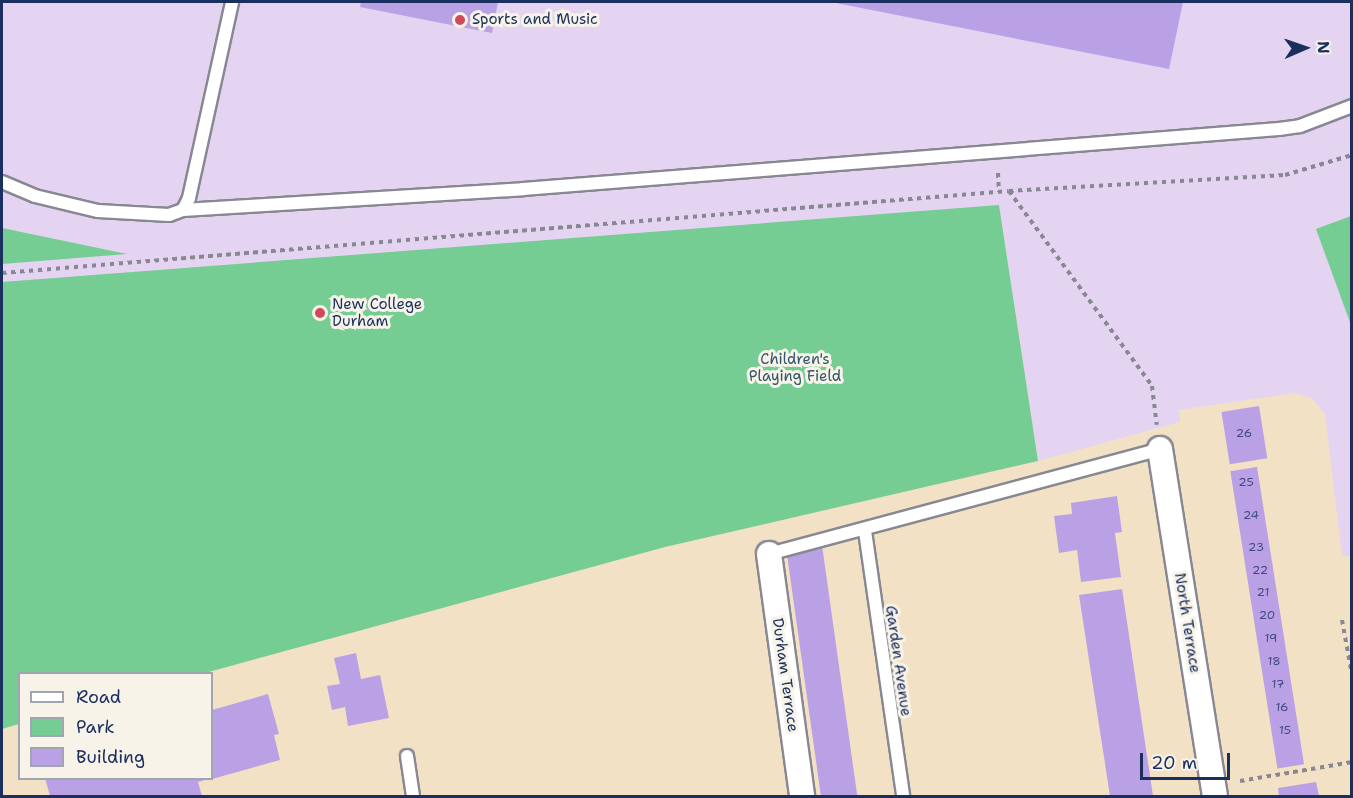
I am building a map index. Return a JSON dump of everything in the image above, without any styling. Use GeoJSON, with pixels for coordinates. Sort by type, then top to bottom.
{"type":"FeatureCollection","features":[{"type":"Feature","properties":{"kind":"street","name":"North Terrace"},"geometry":{"type":"LineString","coordinates":[[1160,449],[1214,791]]}},
{"type":"Feature","properties":{"kind":"street","name":"Durham Terrace"},"geometry":{"type":"LineString","coordinates":[[769,554],[802,796]]}},
{"type":"Feature","properties":{"kind":"lane"},"geometry":{"type":"LineString","coordinates":[[183,210],[195,175],[232,2]]}},
{"type":"Feature","properties":{"kind":"lane"},"geometry":{"type":"LineString","coordinates":[[2,182],[35,196],[98,211],[169,215],[183,210],[523,189],[1279,129],[1300,126],[1352,106]]}},
{"type":"Feature","properties":{"kind":"lane"},"geometry":{"type":"LineString","coordinates":[[769,554],[864,531],[1160,449]]}},
{"type":"Feature","properties":{"kind":"lane","name":"Garden Avenue"},"geometry":{"type":"LineString","coordinates":[[864,531],[903,796]]}},
{"type":"Feature","properties":{"kind":"lane"},"geometry":{"type":"LineString","coordinates":[[407,756],[413,796]]}},
{"type":"Feature","properties":{"kind":"path"},"geometry":{"type":"LineString","coordinates":[[2,273],[1009,191],[1285,175],[1352,155]]}},
{"type":"Feature","properties":{"kind":"path"},"geometry":{"type":"LineString","coordinates":[[1009,191],[1152,386],[1160,449]]}},
{"type":"Feature","properties":{"kind":"path"},"geometry":{"type":"LineString","coordinates":[[1342,620],[1352,675]]}},
{"type":"Feature","properties":{"kind":"path"},"geometry":{"type":"LineString","coordinates":[[1214,791],[1352,762]]}},
{"type":"Feature","properties":{"kind":"shaded area","name":"New College Durham"},"geometry":{"type":"Polygon","coordinates":[[[2,2],[1351,2],[1351,556],[1342,556],[1325,414],[1312,398],[1293,393],[1179,410],[1180,422],[1038,461],[999,205],[207,672],[18,672],[18,724],[2,729],[2,2]]]}},
{"type":"Feature","properties":{"kind":"green space","name":"Children's Playing Field"},"geometry":{"type":"Polygon","coordinates":[[[999,205],[1038,461],[665,547],[209,672],[18,672],[18,724],[2,729],[2,282],[999,205]]]}},
{"type":"Feature","properties":{"kind":"green space"},"geometry":{"type":"Polygon","coordinates":[[[1352,216],[1351,325],[1316,229],[1352,216]]]}},
{"type":"Feature","properties":{"kind":"green space"},"geometry":{"type":"Polygon","coordinates":[[[2,228],[127,254],[2,264],[2,228]]]}},
{"type":"Feature","properties":{"kind":"building","name":"Sports and Music"},"geometry":{"type":"Polygon","coordinates":[[[361,2],[498,2],[492,33],[360,7],[361,2]]]}},
{"type":"Feature","properties":{"kind":"building"},"geometry":{"type":"Polygon","coordinates":[[[831,2],[1183,2],[1169,69],[831,2]]]}},
{"type":"Feature","properties":{"kind":"building"},"geometry":{"type":"Polygon","coordinates":[[[1259,406],[1267,458],[1230,464],[1221,412],[1259,406]]]}},
{"type":"Feature","properties":{"kind":"building"},"geometry":{"type":"Polygon","coordinates":[[[1257,467],[1304,764],[1277,769],[1230,471],[1257,467]]]}},
{"type":"Feature","properties":{"kind":"building"},"geometry":{"type":"Polygon","coordinates":[[[1117,496],[1122,532],[1115,533],[1121,577],[1081,582],[1077,550],[1059,553],[1054,516],[1072,514],[1071,503],[1117,496]]]}},
{"type":"Feature","properties":{"kind":"building"},"geometry":{"type":"Polygon","coordinates":[[[822,545],[857,796],[821,796],[786,550],[822,545]]]}},
{"type":"Feature","properties":{"kind":"building"},"geometry":{"type":"Polygon","coordinates":[[[1122,589],[1153,796],[1110,796],[1079,595],[1122,589]]]}},
{"type":"Feature","properties":{"kind":"building"},"geometry":{"type":"Polygon","coordinates":[[[356,653],[361,679],[380,675],[389,718],[348,726],[345,707],[332,710],[327,686],[340,684],[334,658],[356,653]]]}},
{"type":"Feature","properties":{"kind":"building"},"geometry":{"type":"Polygon","coordinates":[[[268,694],[279,734],[274,735],[280,760],[213,779],[213,710],[268,694]]]}},
{"type":"Feature","properties":{"kind":"building"},"geometry":{"type":"Polygon","coordinates":[[[46,780],[205,780],[198,782],[202,796],[50,796],[46,780]]]}},
{"type":"Feature","properties":{"kind":"building"},"geometry":{"type":"Polygon","coordinates":[[[1316,782],[1319,796],[1279,796],[1278,788],[1316,782]]]}},
{"type":"Feature","properties":{"kind":"place","name":"Sports and Music"},"geometry":{"type":"Point","coordinates":[460,20]}},
{"type":"Feature","properties":{"kind":"place","name":"New College Durham"},"geometry":{"type":"Point","coordinates":[320,313]}}]}
